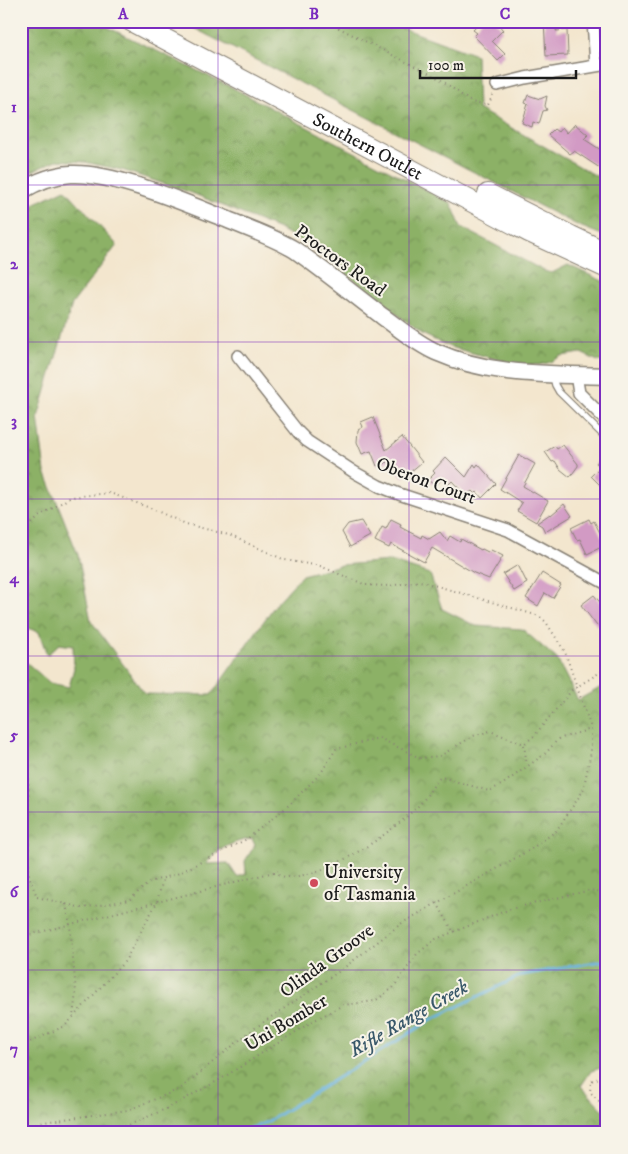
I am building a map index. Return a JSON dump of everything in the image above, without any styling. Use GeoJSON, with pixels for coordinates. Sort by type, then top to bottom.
{"type":"FeatureCollection","features":[{"type":"Feature","properties":{"kind":"highway","name":"Southern Outlet"},"geometry":{"type":"LineString","coordinates":[[131,21],[538,236],[607,268]]}},
{"type":"Feature","properties":{"kind":"highway","name":"Southern Outlet"},"geometry":{"type":"LineString","coordinates":[[161,21],[506,204],[607,253]]}},
{"type":"Feature","properties":{"kind":"street"},"geometry":{"type":"LineString","coordinates":[[497,85],[525,78],[601,65],[593,21]]}},
{"type":"Feature","properties":{"kind":"street","name":"Proctors Road"},"geometry":{"type":"LineString","coordinates":[[21,191],[59,175],[71,174],[106,179],[166,196],[254,230],[292,248],[412,339],[437,353],[494,370],[607,376]]}},
{"type":"Feature","properties":{"kind":"street","name":"Oberon Court"},"geometry":{"type":"LineString","coordinates":[[238,356],[298,432],[354,472],[398,494],[508,530],[607,584]]}},
{"type":"Feature","properties":{"kind":"street"},"geometry":{"type":"LineString","coordinates":[[576,375],[579,393],[607,421]]}},
{"type":"Feature","properties":{"kind":"lane"},"geometry":{"type":"LineString","coordinates":[[553,374],[555,385],[559,392],[607,439]]}},
{"type":"Feature","properties":{"kind":"path"},"geometry":{"type":"LineString","coordinates":[[325,21],[440,79],[471,102],[488,104],[497,85]]}},
{"type":"Feature","properties":{"kind":"path","name":"Olinda Groove"},"geometry":{"type":"LineString","coordinates":[[21,534],[41,515],[71,498],[110,493],[186,524],[229,535],[286,560],[320,566],[366,585],[389,586],[420,581],[539,616],[546,622],[565,652],[591,728],[591,752],[583,791],[556,831],[531,850],[402,923],[341,970],[252,1030],[180,1089],[128,1110],[21,1127]]}},
{"type":"Feature","properties":{"kind":"path"},"geometry":{"type":"LineString","coordinates":[[524,744],[534,736],[576,686],[607,668]]}},
{"type":"Feature","properties":{"kind":"path"},"geometry":{"type":"LineString","coordinates":[[274,872],[287,878],[312,872],[353,856],[402,822],[422,802],[441,777],[488,791],[503,784],[546,753],[558,739],[591,728]]}},
{"type":"Feature","properties":{"kind":"path"},"geometry":{"type":"LineString","coordinates":[[21,731],[28,740],[29,876],[37,897],[82,908],[128,900],[150,882],[177,874],[247,839],[289,805],[321,773],[336,749],[379,738],[420,758],[440,756],[473,736],[490,731],[524,744]]}},
{"type":"Feature","properties":{"kind":"path"},"geometry":{"type":"LineString","coordinates":[[524,744],[527,765]]}},
{"type":"Feature","properties":{"kind":"path"},"geometry":{"type":"LineString","coordinates":[[21,937],[278,871]]}},
{"type":"Feature","properties":{"kind":"path"},"geometry":{"type":"LineString","coordinates":[[21,1046],[64,1026],[125,961],[158,902],[164,878]]}},
{"type":"Feature","properties":{"kind":"path","name":"Uni Bomber"},"geometry":{"type":"LineString","coordinates":[[111,1133],[170,1107],[222,1079],[313,1020],[343,1005],[375,1001],[393,988],[417,954],[436,939],[510,909],[591,890],[607,892]]}},
{"type":"Feature","properties":{"kind":"path"},"geometry":{"type":"LineString","coordinates":[[437,903],[454,932]]}},
{"type":"Feature","properties":{"kind":"path"},"geometry":{"type":"LineString","coordinates":[[66,904],[70,925],[76,992],[73,1017]]}},
{"type":"Feature","properties":{"kind":"path"},"geometry":{"type":"LineString","coordinates":[[607,1075],[591,1081],[590,1092],[607,1109]]}},
{"type":"Feature","properties":{"kind":"green space"},"geometry":{"type":"Polygon","coordinates":[[[21,21],[95,21],[231,87],[451,203],[461,227],[544,271],[552,273],[568,265],[607,283],[607,362],[598,361],[581,353],[561,356],[551,362],[539,365],[514,364],[450,347],[422,334],[313,247],[279,229],[192,193],[122,170],[85,162],[57,160],[21,178],[21,21]]]}},
{"type":"Feature","properties":{"kind":"green space"},"geometry":{"type":"Polygon","coordinates":[[[180,21],[394,21],[402,28],[476,55],[478,109],[607,182],[607,237],[577,225],[180,21]]]}},
{"type":"Feature","properties":{"kind":"green space","name":"University of Tasmania"},"geometry":{"type":"Polygon","coordinates":[[[65,189],[117,245],[72,304],[38,417],[45,472],[78,555],[91,621],[145,694],[211,695],[276,604],[302,575],[341,565],[390,561],[430,574],[442,609],[476,626],[522,629],[557,659],[578,700],[607,684],[607,1068],[604,1067],[591,1071],[581,1086],[607,1114],[607,1133],[21,1133],[21,662],[27,663],[50,683],[69,687],[74,668],[73,646],[59,644],[47,655],[39,632],[21,626],[21,210],[65,189]],[[252,839],[232,844],[220,850],[206,864],[228,863],[237,877],[246,874],[245,861],[255,845],[252,839]]]}},
{"type":"Feature","properties":{"kind":"building"},"geometry":{"type":"Polygon","coordinates":[[[482,21],[495,21],[503,30],[492,41],[505,54],[498,61],[474,36],[477,33],[473,30],[482,21]]]}},
{"type":"Feature","properties":{"kind":"building"},"geometry":{"type":"Polygon","coordinates":[[[544,21],[559,21],[556,31],[567,30],[568,55],[546,56],[544,21]]]}},
{"type":"Feature","properties":{"kind":"building"},"geometry":{"type":"Polygon","coordinates":[[[528,95],[540,99],[547,96],[545,106],[547,110],[543,111],[539,124],[533,122],[532,127],[522,123],[528,104],[525,103],[528,95]]]}},
{"type":"Feature","properties":{"kind":"building"},"geometry":{"type":"Polygon","coordinates":[[[575,124],[588,135],[584,139],[601,150],[607,141],[607,164],[603,170],[574,151],[570,154],[548,135],[554,129],[558,132],[562,127],[567,133],[575,124]]]}},
{"type":"Feature","properties":{"kind":"building"},"geometry":{"type":"Polygon","coordinates":[[[373,417],[386,450],[402,437],[422,462],[403,478],[390,461],[377,466],[371,451],[362,454],[357,442],[358,430],[363,427],[361,422],[373,417]]]}},
{"type":"Feature","properties":{"kind":"building"},"geometry":{"type":"Polygon","coordinates":[[[563,445],[578,464],[570,477],[560,469],[555,461],[552,462],[545,452],[555,446],[557,449],[563,445]]]}},
{"type":"Feature","properties":{"kind":"building"},"geometry":{"type":"Polygon","coordinates":[[[519,455],[535,464],[523,486],[548,501],[536,522],[517,511],[522,503],[500,489],[519,455]]]}},
{"type":"Feature","properties":{"kind":"building"},"geometry":{"type":"Polygon","coordinates":[[[602,456],[607,460],[607,479],[600,485],[591,476],[600,467],[596,463],[602,456]]]}},
{"type":"Feature","properties":{"kind":"building"},"geometry":{"type":"Polygon","coordinates":[[[446,457],[466,477],[474,464],[476,467],[478,464],[496,484],[482,498],[477,492],[475,494],[472,491],[466,496],[452,481],[448,485],[442,479],[435,486],[428,480],[435,473],[433,471],[446,457]]]}},
{"type":"Feature","properties":{"kind":"building"},"geometry":{"type":"Polygon","coordinates":[[[564,504],[572,516],[545,532],[542,526],[537,523],[551,515],[564,504]]]}},
{"type":"Feature","properties":{"kind":"building"},"geometry":{"type":"Polygon","coordinates":[[[391,519],[401,524],[400,527],[421,538],[422,535],[429,539],[440,532],[447,541],[450,536],[460,542],[461,539],[481,550],[490,553],[491,550],[503,556],[489,579],[474,573],[432,548],[424,562],[391,544],[389,548],[375,541],[382,527],[386,529],[391,519]]]}},
{"type":"Feature","properties":{"kind":"building"},"geometry":{"type":"Polygon","coordinates":[[[589,519],[591,523],[594,521],[606,545],[587,554],[580,539],[577,540],[571,528],[589,519]]]}},
{"type":"Feature","properties":{"kind":"building"},"geometry":{"type":"Polygon","coordinates":[[[361,521],[370,536],[350,547],[342,532],[348,524],[361,521]]]}},
{"type":"Feature","properties":{"kind":"building"},"geometry":{"type":"Polygon","coordinates":[[[518,565],[527,583],[514,591],[503,574],[518,565]]]}},
{"type":"Feature","properties":{"kind":"building"},"geometry":{"type":"Polygon","coordinates":[[[542,573],[561,585],[553,598],[545,593],[538,606],[526,598],[542,573]]]}},
{"type":"Feature","properties":{"kind":"building"},"geometry":{"type":"Polygon","coordinates":[[[594,595],[607,611],[607,618],[597,626],[581,605],[594,595]]]}},
{"type":"Feature","properties":{"kind":"waterway","name":"Rifle Range Creek"},"geometry":{"type":"LineString","coordinates":[[238,1133],[267,1122],[432,1019],[522,975],[607,960]]}},
{"type":"Feature","properties":{"kind":"place","name":"University of Tasmania"},"geometry":{"type":"Point","coordinates":[314,883]}}]}
